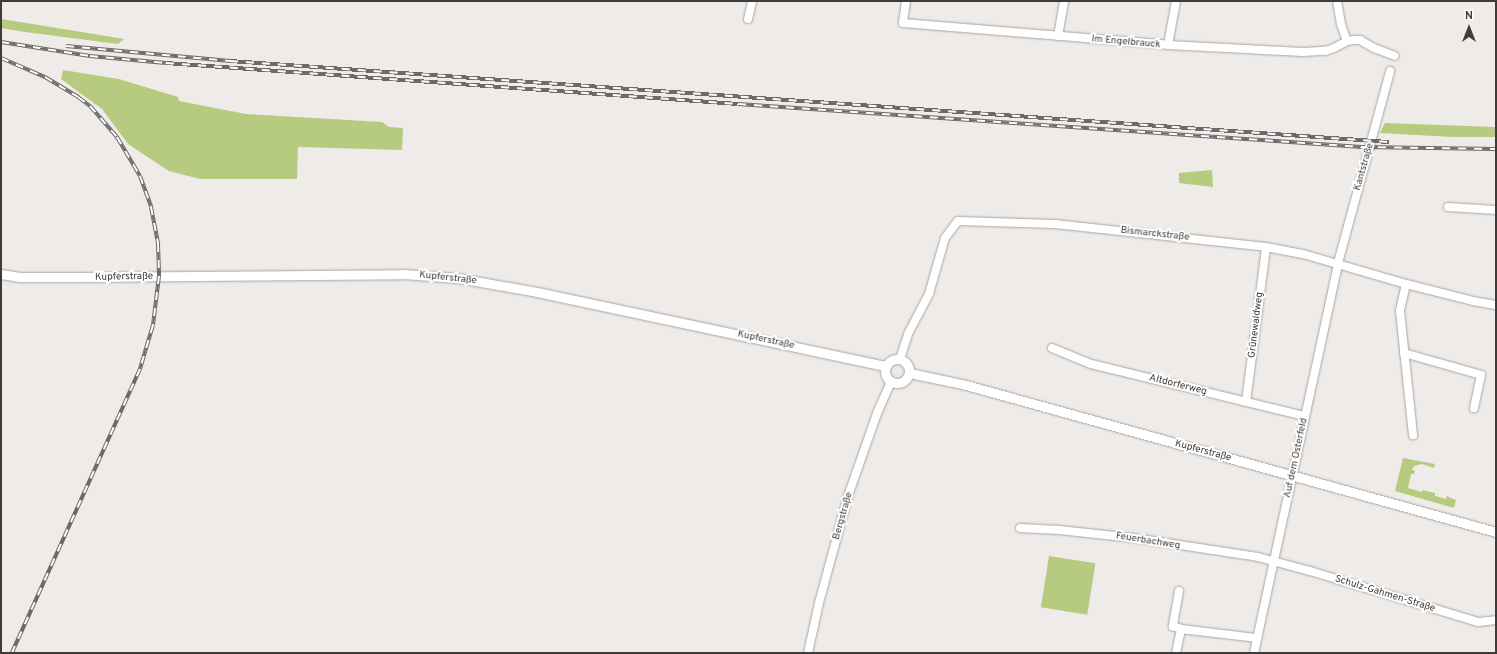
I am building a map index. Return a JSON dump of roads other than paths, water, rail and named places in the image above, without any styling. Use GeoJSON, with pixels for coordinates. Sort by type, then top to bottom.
{"type":"FeatureCollection","features":[{"type":"Feature","properties":{"kind":"street"},"geometry":{"type":"LineString","coordinates":[[748,19],[752,1]]}},
{"type":"Feature","properties":{"kind":"street","name":"Im Engelbrauck"},"geometry":{"type":"LineString","coordinates":[[906,1],[903,23],[1168,45],[1314,52],[1334,48],[1347,41]]}},
{"type":"Feature","properties":{"kind":"street"},"geometry":{"type":"LineString","coordinates":[[1058,36],[1064,1]]}},
{"type":"Feature","properties":{"kind":"street"},"geometry":{"type":"LineString","coordinates":[[1168,45],[1176,1]]}},
{"type":"Feature","properties":{"kind":"street"},"geometry":{"type":"LineString","coordinates":[[1337,1],[1341,24],[1347,41],[1360,40],[1380,51],[1395,56]]}},
{"type":"Feature","properties":{"kind":"street","name":"Kantstraße"},"geometry":{"type":"LineString","coordinates":[[1338,263],[1390,70]]}},
{"type":"Feature","properties":{"kind":"street"},"geometry":{"type":"LineString","coordinates":[[1448,207],[1496,210]]}},
{"type":"Feature","properties":{"kind":"street","name":"Bismarckstraße"},"geometry":{"type":"LineString","coordinates":[[900,359],[909,332],[929,294],[945,238],[958,221],[1055,224],[1266,247],[1338,263],[1406,284],[1473,301],[1496,305]]}},
{"type":"Feature","properties":{"kind":"street","name":"Grünewaldweg"},"geometry":{"type":"LineString","coordinates":[[1246,402],[1266,247]]}},
{"type":"Feature","properties":{"kind":"street","name":"Auf dem Osterfeld"},"geometry":{"type":"LineString","coordinates":[[1254,653],[1275,562],[1292,475],[1338,263]]}},
{"type":"Feature","properties":{"kind":"street","name":"Kupferstraße"},"geometry":{"type":"LineString","coordinates":[[1,274],[20,277],[404,274],[458,278],[538,292],[886,366]]}},
{"type":"Feature","properties":{"kind":"street"},"geometry":{"type":"LineString","coordinates":[[1406,284],[1400,311],[1413,435]]}},
{"type":"Feature","properties":{"kind":"street","name":"Altdorferweg"},"geometry":{"type":"LineString","coordinates":[[1052,348],[1091,364],[1305,416]]}},
{"type":"Feature","properties":{"kind":"street"},"geometry":{"type":"LineString","coordinates":[[1404,353],[1481,375],[1474,408]]}},
{"type":"Feature","properties":{"kind":"street"},"geometry":{"type":"LineString","coordinates":[[900,359],[908,364],[910,373],[903,383],[891,382],[886,377],[886,366],[892,360],[900,359]]}},
{"type":"Feature","properties":{"kind":"street","name":"Kupferstraße"},"geometry":{"type":"LineString","coordinates":[[910,373],[966,385],[1496,532]]}},
{"type":"Feature","properties":{"kind":"street","name":"Bergstraße"},"geometry":{"type":"LineString","coordinates":[[808,653],[821,597],[848,496],[878,411],[891,382]]}},
{"type":"Feature","properties":{"kind":"street","name":"Feuerbachweg"},"geometry":{"type":"LineString","coordinates":[[1020,528],[1059,530],[1134,538],[1258,557],[1275,562]]}},
{"type":"Feature","properties":{"kind":"street","name":"Schulz-Gahmen-Straße"},"geometry":{"type":"LineString","coordinates":[[1275,562],[1310,571],[1478,622],[1496,620]]}},
{"type":"Feature","properties":{"kind":"street"},"geometry":{"type":"LineString","coordinates":[[1179,591],[1173,626],[1181,629],[1258,638]]}},
{"type":"Feature","properties":{"kind":"street"},"geometry":{"type":"LineString","coordinates":[[1176,653],[1181,629]]}},
{"type":"Feature","properties":{"kind":"railway"},"geometry":{"type":"LineString","coordinates":[[1,42],[90,56],[166,63],[738,104],[1362,147],[1496,149]]}},
{"type":"Feature","properties":{"kind":"railway"},"geometry":{"type":"LineString","coordinates":[[66,46],[230,61],[1389,142]]}},
{"type":"Feature","properties":{"kind":"railway"},"geometry":{"type":"LineString","coordinates":[[1,58],[45,77],[78,97],[90,106],[117,137],[140,176],[151,207],[158,244],[159,276],[153,325],[140,369],[12,653]]}}]}
